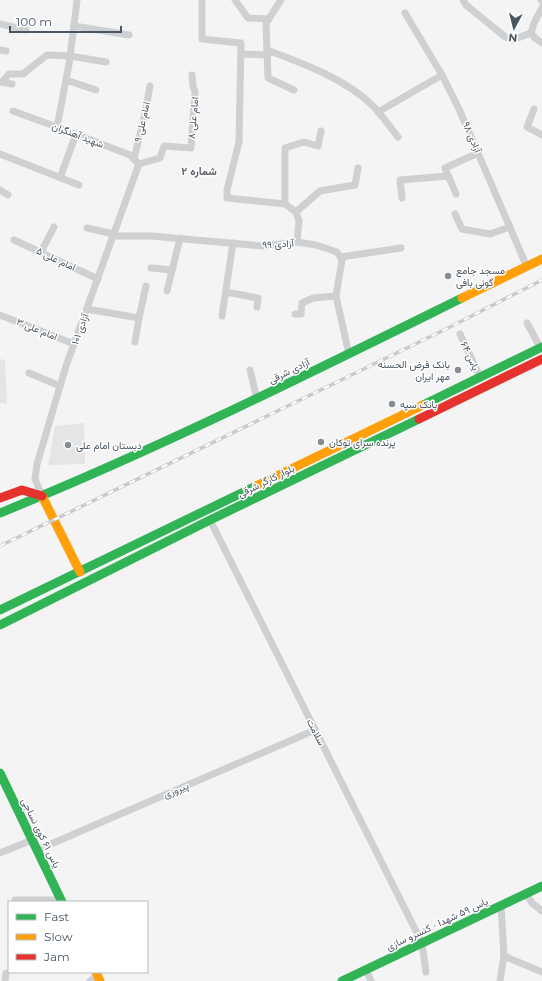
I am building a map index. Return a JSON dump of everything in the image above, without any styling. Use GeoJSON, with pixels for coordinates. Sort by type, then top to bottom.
{"type":"FeatureCollection","features":[{"type":"Feature","properties":{"kind":"main road","name":"آزادی شرقی"},"geometry":{"type":"LineString","coordinates":[[0,513],[42,496],[257,399],[542,259]]}},
{"type":"Feature","properties":{"kind":"main road","name":"بلوار کارگر شرقی"},"geometry":{"type":"LineString","coordinates":[[0,610],[541,347]]}},
{"type":"Feature","properties":{"kind":"main road","name":"بلوار کارگر شرقی"},"geometry":{"type":"LineString","coordinates":[[0,625],[210,520],[542,359]]}},
{"type":"Feature","properties":{"kind":"main road"},"geometry":{"type":"LineString","coordinates":[[402,414],[407,424]]}},
{"type":"Feature","properties":{"kind":"main road"},"geometry":{"type":"LineString","coordinates":[[0,498],[22,490],[42,496],[80,572]]}},
{"type":"Feature","properties":{"kind":"main road","name":"یاس ۶۱ کوی نساجی"},"geometry":{"type":"LineString","coordinates":[[0,773],[61,901]]}},
{"type":"Feature","properties":{"kind":"main road","name":"یاس ۵۹ شهدا - کنسرو سازی"},"geometry":{"type":"LineString","coordinates":[[342,981],[542,886]]}},
{"type":"Feature","properties":{"kind":"street"},"geometry":{"type":"LineString","coordinates":[[57,127],[70,56],[78,0]]}},
{"type":"Feature","properties":{"kind":"street"},"geometry":{"type":"LineString","coordinates":[[202,0],[202,39],[241,43],[239,142],[227,190],[227,198],[285,204],[296,212],[299,221],[297,242]]}},
{"type":"Feature","properties":{"kind":"street"},"geometry":{"type":"LineString","coordinates":[[235,0],[248,18],[268,19]]}},
{"type":"Feature","properties":{"kind":"street"},"geometry":{"type":"LineString","coordinates":[[281,0],[266,23],[268,78],[294,90]]}},
{"type":"Feature","properties":{"kind":"street"},"geometry":{"type":"LineString","coordinates":[[463,0],[466,5],[504,36],[512,40],[531,33]]}},
{"type":"Feature","properties":{"kind":"street"},"geometry":{"type":"LineString","coordinates":[[542,8],[534,23],[531,33],[534,38],[542,43]]}},
{"type":"Feature","properties":{"kind":"street","name":"آزادی ۹۸"},"geometry":{"type":"LineString","coordinates":[[405,14],[442,75],[460,109],[527,266]]}},
{"type":"Feature","properties":{"kind":"street"},"geometry":{"type":"LineString","coordinates":[[0,24],[26,30]]}},
{"type":"Feature","properties":{"kind":"street"},"geometry":{"type":"LineString","coordinates":[[74,26],[129,35]]}},
{"type":"Feature","properties":{"kind":"street"},"geometry":{"type":"LineString","coordinates":[[241,54],[267,52],[325,74],[351,89],[373,106],[398,137]]}},
{"type":"Feature","properties":{"kind":"street"},"geometry":{"type":"LineString","coordinates":[[1,82],[9,74],[23,74],[47,55],[70,56],[106,62]]}},
{"type":"Feature","properties":{"kind":"street","name":"امام علی ۸"},"geometry":{"type":"LineString","coordinates":[[136,161],[160,158],[164,146],[191,148],[195,91],[193,88],[192,75]]}},
{"type":"Feature","properties":{"kind":"street"},"geometry":{"type":"LineString","coordinates":[[378,112],[442,75]]}},
{"type":"Feature","properties":{"kind":"street"},"geometry":{"type":"LineString","coordinates":[[66,80],[96,90]]}},
{"type":"Feature","properties":{"kind":"street"},"geometry":{"type":"LineString","coordinates":[[1,82],[12,84]]}},
{"type":"Feature","properties":{"kind":"street","name":"امام علی ۹"},"geometry":{"type":"LineString","coordinates":[[136,161],[150,86]]}},
{"type":"Feature","properties":{"kind":"street"},"geometry":{"type":"LineString","coordinates":[[534,109],[528,127],[542,134]]}},
{"type":"Feature","properties":{"kind":"street","name":"شهید آهنگران"},"geometry":{"type":"LineString","coordinates":[[14,111],[130,155],[136,161]]}},
{"type":"Feature","properties":{"kind":"street"},"geometry":{"type":"LineString","coordinates":[[285,204],[285,148],[304,142],[318,146],[321,131]]}},
{"type":"Feature","properties":{"kind":"street"},"geometry":{"type":"LineString","coordinates":[[60,178],[76,134]]}},
{"type":"Feature","properties":{"kind":"street"},"geometry":{"type":"LineString","coordinates":[[456,194],[445,168],[478,153]]}},
{"type":"Feature","properties":{"kind":"street"},"geometry":{"type":"LineString","coordinates":[[0,154],[79,185]]}},
{"type":"Feature","properties":{"kind":"street","name":"آزادی ۱۰۱"},"geometry":{"type":"LineString","coordinates":[[42,496],[35,480],[37,464],[60,386],[114,235],[136,161]]}},
{"type":"Feature","properties":{"kind":"street"},"geometry":{"type":"LineString","coordinates":[[296,212],[320,191],[355,185],[358,168]]}},
{"type":"Feature","properties":{"kind":"street"},"geometry":{"type":"LineString","coordinates":[[402,198],[400,180],[448,176]]}},
{"type":"Feature","properties":{"kind":"street"},"geometry":{"type":"LineString","coordinates":[[0,190],[8,195]]}},
{"type":"Feature","properties":{"kind":"street"},"geometry":{"type":"LineString","coordinates":[[455,214],[462,229],[490,234],[510,227]]}},
{"type":"Feature","properties":{"kind":"street"},"geometry":{"type":"LineString","coordinates":[[41,252],[54,227]]}},
{"type":"Feature","properties":{"kind":"street","name":"آزادی ٩٩"},"geometry":{"type":"LineString","coordinates":[[87,228],[114,235],[180,238],[264,246],[297,242],[316,245],[337,252],[341,257]]}},
{"type":"Feature","properties":{"kind":"street"},"geometry":{"type":"LineString","coordinates":[[167,291],[180,238]]}},
{"type":"Feature","properties":{"kind":"street","name":"امام علی ۵"},"geometry":{"type":"LineString","coordinates":[[14,240],[98,279]]}},
{"type":"Feature","properties":{"kind":"street"},"geometry":{"type":"LineString","coordinates":[[222,316],[233,243]]}},
{"type":"Feature","properties":{"kind":"street"},"geometry":{"type":"LineString","coordinates":[[349,354],[336,296],[342,260],[341,257],[401,248]]}},
{"type":"Feature","properties":{"kind":"street"},"geometry":{"type":"LineString","coordinates":[[151,268],[172,270]]}},
{"type":"Feature","properties":{"kind":"street"},"geometry":{"type":"LineString","coordinates":[[135,342],[146,286]]}},
{"type":"Feature","properties":{"kind":"street"},"geometry":{"type":"LineString","coordinates":[[226,292],[258,298],[257,307]]}},
{"type":"Feature","properties":{"kind":"street"},"geometry":{"type":"LineString","coordinates":[[295,314],[300,314],[302,303],[313,298],[336,296]]}},
{"type":"Feature","properties":{"kind":"street"},"geometry":{"type":"LineString","coordinates":[[87,309],[139,318]]}},
{"type":"Feature","properties":{"kind":"street","name":"امام علی ۳"},"geometry":{"type":"LineString","coordinates":[[0,315],[74,344]]}},
{"type":"Feature","properties":{"kind":"street"},"geometry":{"type":"LineString","coordinates":[[527,323],[541,347]]}},
{"type":"Feature","properties":{"kind":"street","name":"یاس ۶۴"},"geometry":{"type":"LineString","coordinates":[[460,334],[480,377]]}},
{"type":"Feature","properties":{"kind":"street"},"geometry":{"type":"LineString","coordinates":[[250,370],[257,399]]}},
{"type":"Feature","properties":{"kind":"street"},"geometry":{"type":"LineString","coordinates":[[29,373],[60,386]]}},
{"type":"Feature","properties":{"kind":"street","name":"سلامت"},"geometry":{"type":"LineString","coordinates":[[210,520],[422,943],[426,972]]}},
{"type":"Feature","properties":{"kind":"street","name":"پیروزی"},"geometry":{"type":"LineString","coordinates":[[37,850],[315,730]]}},
{"type":"Feature","properties":{"kind":"street"},"geometry":{"type":"LineString","coordinates":[[0,853],[32,840]]}},
{"type":"Feature","properties":{"kind":"street"},"geometry":{"type":"LineString","coordinates":[[526,894],[532,903],[542,910]]}},
{"type":"Feature","properties":{"kind":"street"},"geometry":{"type":"LineString","coordinates":[[15,900],[61,901]]}},
{"type":"Feature","properties":{"kind":"street"},"geometry":{"type":"LineString","coordinates":[[500,981],[504,956],[501,906]]}},
{"type":"Feature","properties":{"kind":"street"},"geometry":{"type":"LineString","coordinates":[[504,956],[542,972]]}},
{"type":"Feature","properties":{"kind":"street"},"geometry":{"type":"LineString","coordinates":[[366,970],[371,981]]}},
{"type":"Feature","properties":{"kind":"shaded area"},"geometry":{"type":"Polygon","coordinates":[[[0,359],[5,360],[7,404],[0,403],[0,359]]]}},
{"type":"Feature","properties":{"kind":"shaded area","name":"دبستان امام علی"},"geometry":{"type":"Polygon","coordinates":[[[84,423],[85,464],[48,465],[55,426],[84,423]]]}},
{"type":"Feature","properties":{"kind":"railway"},"geometry":{"type":"LineString","coordinates":[[0,546],[446,329],[542,280]]}},
{"type":"Feature","properties":{"kind":"traffic: fast"},"geometry":{"type":"LineString","coordinates":[[0,513],[176,437],[462,298]]}},
{"type":"Feature","properties":{"kind":"traffic: fast"},"geometry":{"type":"LineString","coordinates":[[423,405],[542,347]]}},
{"type":"Feature","properties":{"kind":"traffic: fast"},"geometry":{"type":"LineString","coordinates":[[0,625],[210,520],[419,419]]}},
{"type":"Feature","properties":{"kind":"traffic: fast"},"geometry":{"type":"LineString","coordinates":[[0,610],[256,486]]}},
{"type":"Feature","properties":{"kind":"traffic: fast"},"geometry":{"type":"LineString","coordinates":[[0,773],[62,901]]}},
{"type":"Feature","properties":{"kind":"traffic: fast"},"geometry":{"type":"LineString","coordinates":[[342,981],[542,886]]}},
{"type":"Feature","properties":{"kind":"traffic: slow"},"geometry":{"type":"LineString","coordinates":[[462,298],[542,259]]}},
{"type":"Feature","properties":{"kind":"traffic: slow"},"geometry":{"type":"LineString","coordinates":[[256,486],[423,405]]}},
{"type":"Feature","properties":{"kind":"traffic: slow"},"geometry":{"type":"LineString","coordinates":[[42,496],[80,572]]}},
{"type":"Feature","properties":{"kind":"traffic: slow"},"geometry":{"type":"LineString","coordinates":[[96,973],[100,981]]}},
{"type":"Feature","properties":{"kind":"traffic: jam"},"geometry":{"type":"LineString","coordinates":[[419,419],[542,359]]}},
{"type":"Feature","properties":{"kind":"traffic: jam"},"geometry":{"type":"LineString","coordinates":[[0,498],[22,490],[42,496]]}},
{"type":"Feature","properties":{"kind":"place","name":"مسجد جامع گونی بافی"},"geometry":{"type":"Point","coordinates":[448,276]}},
{"type":"Feature","properties":{"kind":"place","name":"بانک قرض الحسنه مهر ایران"},"geometry":{"type":"Point","coordinates":[458,370]}},
{"type":"Feature","properties":{"kind":"place","name":"بانک سپه"},"geometry":{"type":"Point","coordinates":[392,404]}},
{"type":"Feature","properties":{"kind":"place","name":"پرنده سرای توکان"},"geometry":{"type":"Point","coordinates":[321,442]}},
{"type":"Feature","properties":{"kind":"place","name":"دبستان امام علی"},"geometry":{"type":"Point","coordinates":[68,445]}},
{"type":"Feature","properties":{"kind":"district","name":"شماره ۲"},"geometry":{"type":"Point","coordinates":[199,171]}}]}
